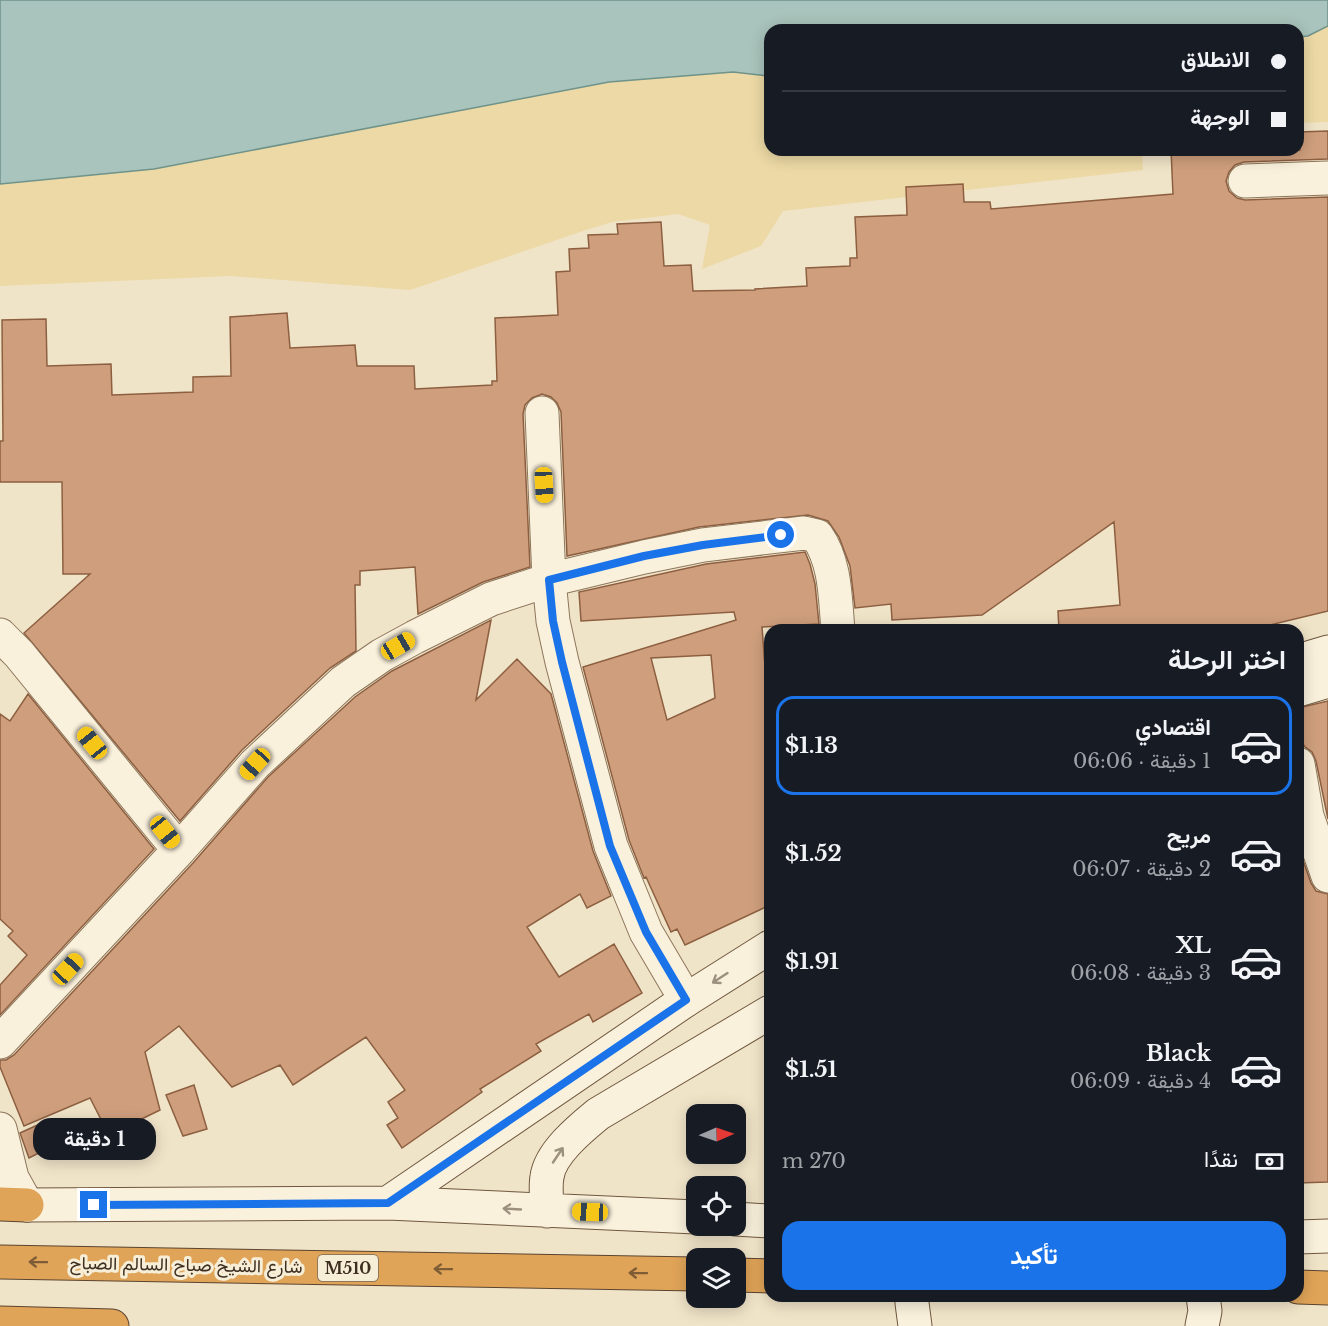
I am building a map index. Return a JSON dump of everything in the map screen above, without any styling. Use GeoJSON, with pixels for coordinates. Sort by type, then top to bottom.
{"type":"FeatureCollection","features":[{"type":"Feature","properties":{"kind":"highway","name":"شارع الشيخ صباح السالم الصباح"},"geometry":{"type":"LineString","coordinates":[[0,1262],[686,1274]]}},
{"type":"Feature","properties":{"kind":"highway"},"geometry":{"type":"LineString","coordinates":[[746,1275],[764,1276]]}},
{"type":"Feature","properties":{"kind":"highway"},"geometry":{"type":"LineString","coordinates":[[1304,1287],[1328,1288]]}},
{"type":"Feature","properties":{"kind":"highway"},"geometry":{"type":"LineString","coordinates":[[0,1323],[112,1326]]}},
{"type":"Feature","properties":{"kind":"street"},"geometry":{"type":"LineString","coordinates":[[1245,181],[1328,178]]}},
{"type":"Feature","properties":{"kind":"street"},"geometry":{"type":"LineString","coordinates":[[542,413],[549,580],[553,621],[562,662],[610,846],[646,932],[686,1000]]}},
{"type":"Feature","properties":{"kind":"street"},"geometry":{"type":"LineString","coordinates":[[0,1042],[179,850],[255,764],[343,682],[415,636],[491,599],[549,580],[644,556],[703,545],[804,533],[817,536],[831,567],[837,624]]}},
{"type":"Feature","properties":{"kind":"street"},"geometry":{"type":"LineString","coordinates":[[0,635],[19,654],[179,850]]}},
{"type":"Feature","properties":{"kind":"street"},"geometry":{"type":"LineString","coordinates":[[1304,659],[1328,652]]}},
{"type":"Feature","properties":{"kind":"street"},"geometry":{"type":"LineString","coordinates":[[1304,688],[1328,681]]}},
{"type":"Feature","properties":{"kind":"street"},"geometry":{"type":"LineString","coordinates":[[1304,799],[1307,816],[1328,876]]}},
{"type":"Feature","properties":{"kind":"street"},"geometry":{"type":"LineString","coordinates":[[388,1203],[686,1000],[764,951]]}},
{"type":"Feature","properties":{"kind":"street"},"geometry":{"type":"LineString","coordinates":[[547,1210],[547,1175],[557,1155],[577,1131],[598,1114],[764,1016]]}},
{"type":"Feature","properties":{"kind":"street"},"geometry":{"type":"LineString","coordinates":[[0,1130],[12,1178],[13,1205],[388,1203],[686,1217]]}},
{"type":"Feature","properties":{"kind":"street"},"geometry":{"type":"LineString","coordinates":[[746,1220],[764,1221]]}},
{"type":"Feature","properties":{"kind":"street"},"geometry":{"type":"LineString","coordinates":[[1304,1237],[1328,1236]]}},
{"type":"Feature","properties":{"kind":"street"},"geometry":{"type":"LineString","coordinates":[[912,1302],[915,1326]]}},
{"type":"Feature","properties":{"kind":"street"},"geometry":{"type":"LineString","coordinates":[[1202,1326],[1205,1311],[1204,1302]]}},
{"type":"Feature","properties":{"kind":"sand"},"geometry":{"type":"Polygon","coordinates":[[[1328,26],[1328,122],[1304,123],[1304,36],[1328,26]]]}},
{"type":"Feature","properties":{"kind":"sand"},"geometry":{"type":"Polygon","coordinates":[[[733,72],[764,75],[764,156],[1142,156],[1143,170],[783,211],[761,246],[702,269],[710,225],[678,214],[612,222],[410,290],[231,276],[0,286],[0,184],[154,169],[609,82],[733,72]]]}},
{"type":"Feature","properties":{"kind":"water"},"geometry":{"type":"Polygon","coordinates":[[[0,0],[1328,0],[1328,26],[1304,36],[1304,24],[764,24],[764,75],[733,72],[609,82],[154,169],[0,184],[0,0]]]}},
{"type":"Feature","properties":{"kind":"building"},"geometry":{"type":"Polygon","coordinates":[[[1328,131],[1328,159],[1244,162],[1235,165],[1226,181],[1229,191],[1237,198],[1245,200],[1328,197],[1328,611],[1274,624],[1059,624],[1058,611],[1120,605],[1114,522],[982,615],[892,620],[891,604],[855,608],[850,566],[839,537],[828,521],[808,515],[699,527],[567,556],[561,412],[551,397],[542,394],[532,398],[525,405],[523,414],[530,567],[483,582],[418,614],[415,567],[360,571],[360,585],[355,585],[356,651],[330,668],[242,750],[180,821],[24,633],[90,574],[63,574],[62,482],[0,482],[0,441],[3,441],[2,320],[46,319],[47,366],[111,364],[112,395],[193,392],[193,377],[231,376],[230,317],[287,313],[290,348],[355,345],[357,366],[414,366],[415,389],[492,385],[492,381],[497,381],[495,318],[558,315],[556,272],[570,271],[569,249],[589,248],[588,235],[618,234],[617,224],[661,222],[664,266],[691,265],[693,291],[807,286],[806,268],[850,266],[850,258],[857,258],[855,217],[907,215],[906,187],[963,184],[964,202],[990,202],[991,209],[1173,194],[1171,156],[1304,156],[1304,132],[1328,131]]]}},
{"type":"Feature","properties":{"kind":"building"},"geometry":{"type":"Polygon","coordinates":[[[805,552],[810,564],[815,584],[819,624],[764,624],[762,627],[764,653],[764,908],[685,945],[677,929],[671,932],[646,877],[644,878],[629,840],[583,667],[736,620],[734,612],[581,621],[579,592],[706,564],[805,552]],[[711,655],[651,658],[667,720],[715,698],[711,655]]]}},
{"type":"Feature","properties":{"kind":"building"},"geometry":{"type":"Polygon","coordinates":[[[491,620],[476,700],[517,659],[551,694],[593,851],[611,896],[587,908],[580,894],[527,927],[559,977],[614,944],[642,993],[593,1022],[589,1014],[536,1044],[541,1051],[480,1089],[482,1092],[402,1148],[387,1125],[398,1118],[388,1102],[405,1090],[366,1037],[293,1085],[280,1065],[232,1087],[179,1026],[145,1052],[160,1110],[109,1135],[90,1098],[24,1126],[0,1067],[0,1060],[6,1060],[14,1055],[193,863],[268,777],[355,697],[392,671],[491,620]]]}},
{"type":"Feature","properties":{"kind":"building"},"geometry":{"type":"Polygon","coordinates":[[[28,694],[154,849],[0,1015],[0,985],[27,955],[8,936],[13,931],[0,919],[0,714],[10,721],[28,694]]]}},
{"type":"Feature","properties":{"kind":"building"},"geometry":{"type":"Polygon","coordinates":[[[1328,701],[1328,819],[1316,761],[1312,752],[1304,746],[1304,707],[1328,701]]]}},
{"type":"Feature","properties":{"kind":"building"},"geometry":{"type":"Polygon","coordinates":[[[1304,863],[1316,891],[1328,894],[1328,1182],[1304,1183],[1304,863]]]}},
{"type":"Feature","properties":{"kind":"building"},"geometry":{"type":"Polygon","coordinates":[[[194,1085],[207,1129],[183,1136],[166,1095],[194,1085]]]}},
{"type":"Feature","properties":{"kind":"building"},"geometry":{"type":"Polygon","coordinates":[[[44,1122],[55,1145],[29,1158],[20,1133],[44,1122]]]}},
{"type":"Feature","properties":{"kind":"route"},"geometry":{"type":"LineString","coordinates":[[94,1205],[388,1203],[686,1000],[646,932],[610,846],[562,662],[553,621],[549,580],[644,556],[703,545],[781,535]]}}]}
